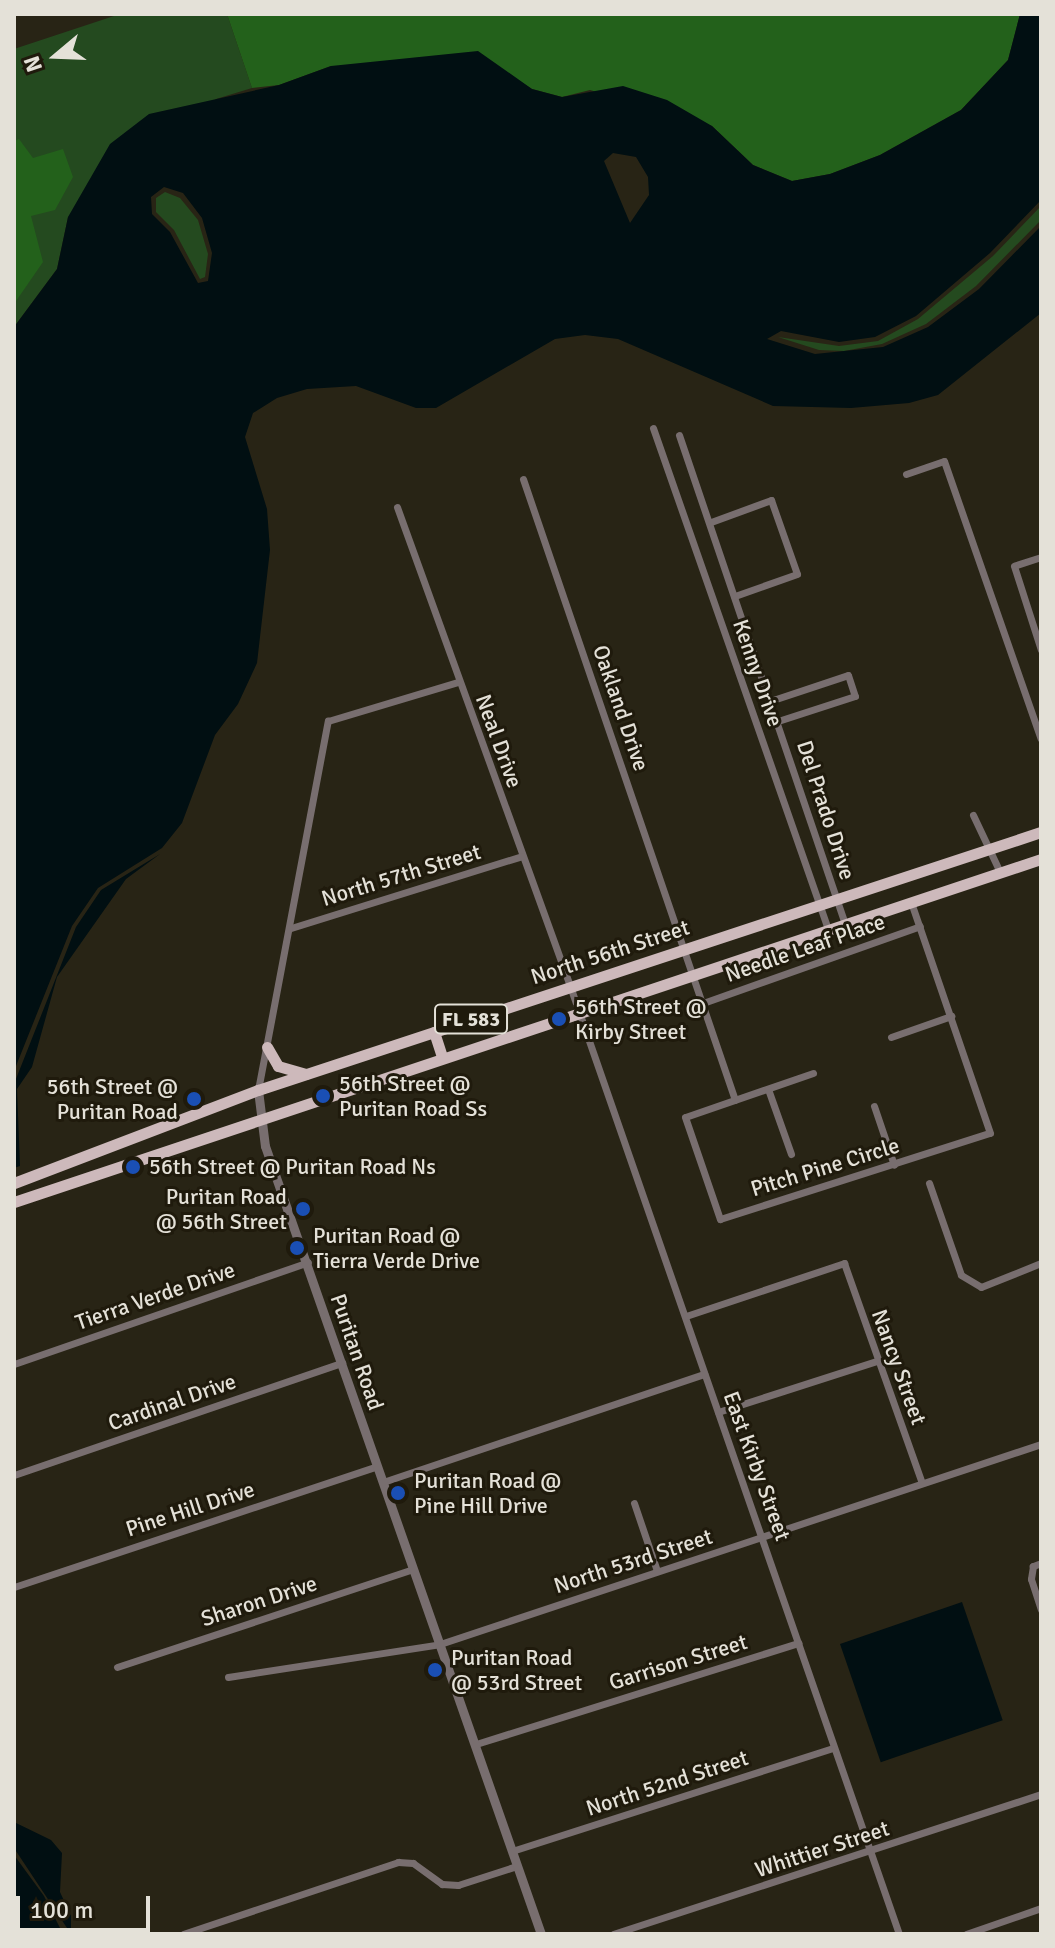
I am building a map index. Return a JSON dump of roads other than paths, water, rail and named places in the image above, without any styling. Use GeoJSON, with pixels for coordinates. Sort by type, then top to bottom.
{"type":"FeatureCollection","features":[{"type":"Feature","properties":{"kind":"main road","name":"North 56th Street"},"geometry":{"type":"LineString","coordinates":[[14,1183],[258,1090],[1041,832]]}},
{"type":"Feature","properties":{"kind":"main road","name":"North 56th Street"},"geometry":{"type":"LineString","coordinates":[[14,1202],[260,1117],[1041,859]]}},
{"type":"Feature","properties":{"kind":"main road"},"geometry":{"type":"LineString","coordinates":[[434,1032],[442,1057]]}},
{"type":"Feature","properties":{"kind":"main road"},"geometry":{"type":"LineString","coordinates":[[267,1047],[278,1066],[306,1074]]}},
{"type":"Feature","properties":{"kind":"main road"},"geometry":{"type":"LineString","coordinates":[[39,1173],[45,1191]]}},
{"type":"Feature","properties":{"kind":"street","name":"Kenny Drive"},"geometry":{"type":"LineString","coordinates":[[653,428],[828,929]]}},
{"type":"Feature","properties":{"kind":"street","name":"Del Prado Drive"},"geometry":{"type":"LineString","coordinates":[[679,435],[845,924]]}},
{"type":"Feature","properties":{"kind":"street"},"geometry":{"type":"LineString","coordinates":[[906,474],[944,461],[1041,739]]}},
{"type":"Feature","properties":{"kind":"street","name":"Oakland Drive"},"geometry":{"type":"LineString","coordinates":[[523,479],[692,973]]}},
{"type":"Feature","properties":{"kind":"street"},"geometry":{"type":"LineString","coordinates":[[711,522],[771,500],[797,574],[735,596]]}},
{"type":"Feature","properties":{"kind":"street","name":"Neal Drive"},"geometry":{"type":"LineString","coordinates":[[397,507],[579,1011]]}},
{"type":"Feature","properties":{"kind":"street"},"geometry":{"type":"LineString","coordinates":[[1041,557],[1014,566],[1041,650]]}},
{"type":"Feature","properties":{"kind":"street"},"geometry":{"type":"LineString","coordinates":[[770,701],[848,675],[855,696],[778,721]]}},
{"type":"Feature","properties":{"kind":"street","name":"Puritan Road"},"geometry":{"type":"LineString","coordinates":[[458,682],[328,721],[258,1090],[265,1146],[541,1934]]}},
{"type":"Feature","properties":{"kind":"street"},"geometry":{"type":"LineString","coordinates":[[973,815],[1000,872]]}},
{"type":"Feature","properties":{"kind":"street","name":"North 57th Street"},"geometry":{"type":"LineString","coordinates":[[291,928],[522,856]]}},
{"type":"Feature","properties":{"kind":"street","name":"Pitch Pine Circle"},"geometry":{"type":"LineString","coordinates":[[735,1100],[685,1117],[720,1219],[990,1133],[911,902]]}},
{"type":"Feature","properties":{"kind":"street","name":"Needle Leaf Place"},"geometry":{"type":"LineString","coordinates":[[703,1003],[920,926]]}},
{"type":"Feature","properties":{"kind":"street"},"geometry":{"type":"LineString","coordinates":[[692,973],[735,1100],[813,1073]]}},
{"type":"Feature","properties":{"kind":"street","name":"East Kirby Street"},"geometry":{"type":"LineString","coordinates":[[579,1011],[899,1934]]}},
{"type":"Feature","properties":{"kind":"street"},"geometry":{"type":"LineString","coordinates":[[891,1037],[951,1016]]}},
{"type":"Feature","properties":{"kind":"street"},"geometry":{"type":"LineString","coordinates":[[768,1089],[791,1154]]}},
{"type":"Feature","properties":{"kind":"street"},"geometry":{"type":"LineString","coordinates":[[874,1106],[894,1165]]}},
{"type":"Feature","properties":{"kind":"street"},"geometry":{"type":"LineString","coordinates":[[929,1183],[961,1275],[981,1287],[1041,1263]]}},
{"type":"Feature","properties":{"kind":"street","name":"Tierra Verde Drive"},"geometry":{"type":"LineString","coordinates":[[14,1364],[308,1262]]}},
{"type":"Feature","properties":{"kind":"street","name":"Nancy Street"},"geometry":{"type":"LineString","coordinates":[[686,1316],[844,1263],[922,1483]]}},
{"type":"Feature","properties":{"kind":"street"},"geometry":{"type":"LineString","coordinates":[[718,1412],[877,1361]]}},
{"type":"Feature","properties":{"kind":"street","name":"Cardinal Drive"},"geometry":{"type":"LineString","coordinates":[[14,1475],[342,1363]]}},
{"type":"Feature","properties":{"kind":"street"},"geometry":{"type":"LineString","coordinates":[[383,1482],[704,1374]]}},
{"type":"Feature","properties":{"kind":"street","name":"North 53rd Street"},"geometry":{"type":"LineString","coordinates":[[228,1677],[440,1644],[1041,1444]]}},
{"type":"Feature","properties":{"kind":"street","name":"Pine Hill Drive"},"geometry":{"type":"LineString","coordinates":[[14,1587],[377,1466]]}},
{"type":"Feature","properties":{"kind":"street"},"geometry":{"type":"LineString","coordinates":[[634,1503],[657,1571]]}},
{"type":"Feature","properties":{"kind":"street"},"geometry":{"type":"LineString","coordinates":[[1041,1563],[1033,1566],[1031,1579],[1041,1609]]}},
{"type":"Feature","properties":{"kind":"street","name":"Sharon Drive"},"geometry":{"type":"LineString","coordinates":[[117,1667],[413,1569]]}},
{"type":"Feature","properties":{"kind":"street","name":"Garrison Street"},"geometry":{"type":"LineString","coordinates":[[476,1744],[799,1643]]}},
{"type":"Feature","properties":{"kind":"street","name":"North 52nd Street"},"geometry":{"type":"LineString","coordinates":[[512,1851],[833,1748]]}},
{"type":"Feature","properties":{"kind":"street","name":"Whittier Street"},"geometry":{"type":"LineString","coordinates":[[613,1934],[869,1853],[1041,1794]]}},
{"type":"Feature","properties":{"kind":"street"},"geometry":{"type":"LineString","coordinates":[[183,1934],[398,1862],[413,1863],[442,1884],[458,1885],[517,1866]]}},
{"type":"Feature","properties":{"kind":"street"},"geometry":{"type":"LineString","coordinates":[[966,1934],[1041,1908]]}},
{"type":"Feature","properties":{"kind":"place","name":"56th Street @ Kirby Street"},"geometry":{"type":"Point","coordinates":[559,1019]}},
{"type":"Feature","properties":{"kind":"place","name":"56th Street @ Puritan Road Ss"},"geometry":{"type":"Point","coordinates":[323,1096]}},
{"type":"Feature","properties":{"kind":"place","name":"56th Street @ Puritan Road"},"geometry":{"type":"Point","coordinates":[194,1099]}},
{"type":"Feature","properties":{"kind":"place","name":"56th Street @ Puritan Road Ns"},"geometry":{"type":"Point","coordinates":[133,1167]}},
{"type":"Feature","properties":{"kind":"place","name":"Puritan Road @ 56th Street"},"geometry":{"type":"Point","coordinates":[303,1209]}},
{"type":"Feature","properties":{"kind":"place","name":"Puritan Road @ Tierra Verde Drive"},"geometry":{"type":"Point","coordinates":[297,1248]}},
{"type":"Feature","properties":{"kind":"place","name":"Puritan Road @ Pine Hill Drive"},"geometry":{"type":"Point","coordinates":[398,1493]}},
{"type":"Feature","properties":{"kind":"place","name":"Puritan Road @ 53rd Street"},"geometry":{"type":"Point","coordinates":[435,1670]}}]}
